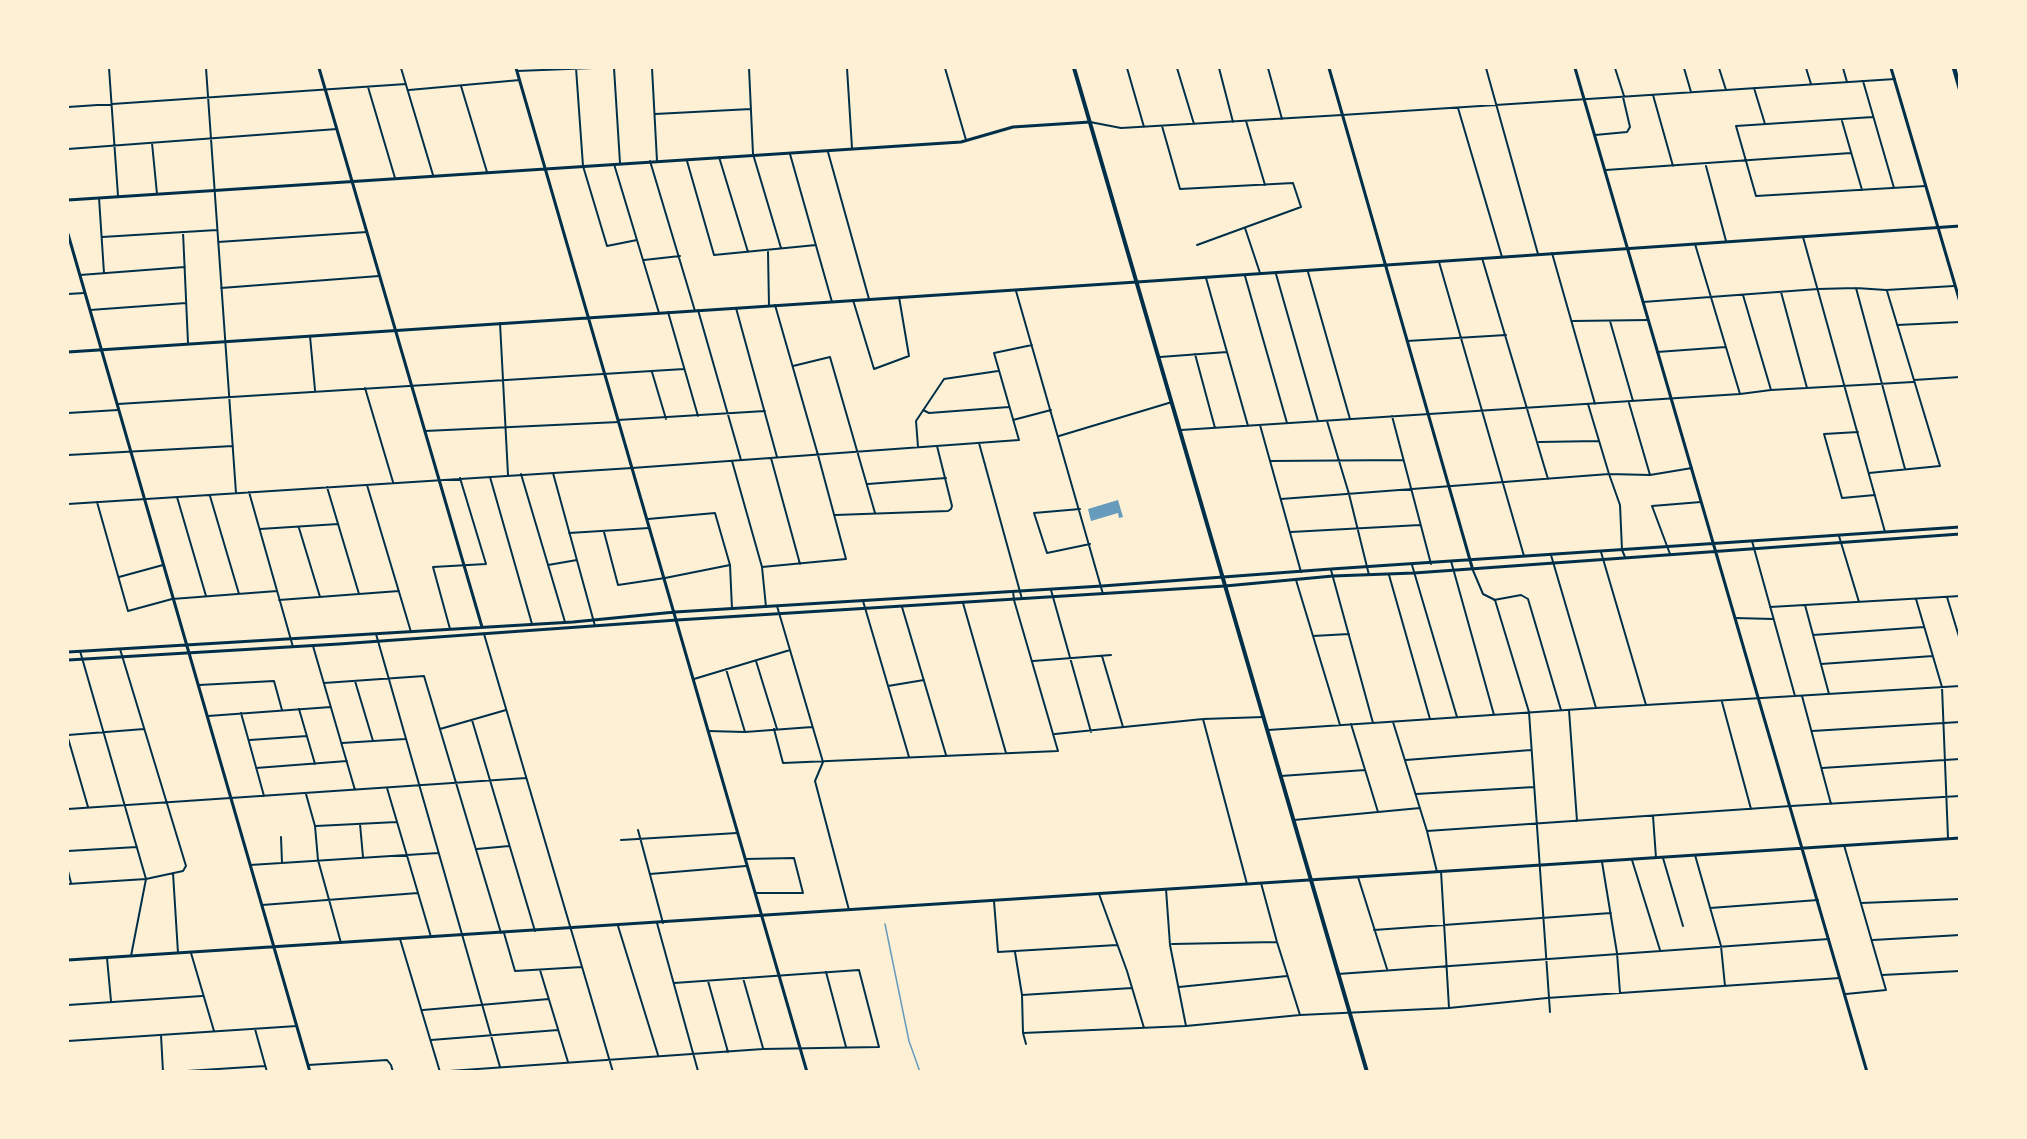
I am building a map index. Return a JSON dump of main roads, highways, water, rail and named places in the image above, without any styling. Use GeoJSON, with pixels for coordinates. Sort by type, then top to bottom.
{"type":"FeatureCollection","features":[{"type":"Feature","properties":{"kind":"highway"},"geometry":{"type":"LineString","coordinates":[[1954,68],[1959,89]]}},
{"type":"Feature","properties":{"kind":"main road"},"geometry":{"type":"LineString","coordinates":[[1074,68],[1367,1071]]}},
{"type":"Feature","properties":{"kind":"water"},"geometry":{"type":"Polygon","coordinates":[[[1118,500],[1123,517],[1119,518],[1118,513],[1091,521],[1088,509],[1118,500]]]}},
{"type":"Feature","properties":{"kind":"waterway"},"geometry":{"type":"LineString","coordinates":[[885,924],[909,1041],[920,1072]]}}]}
